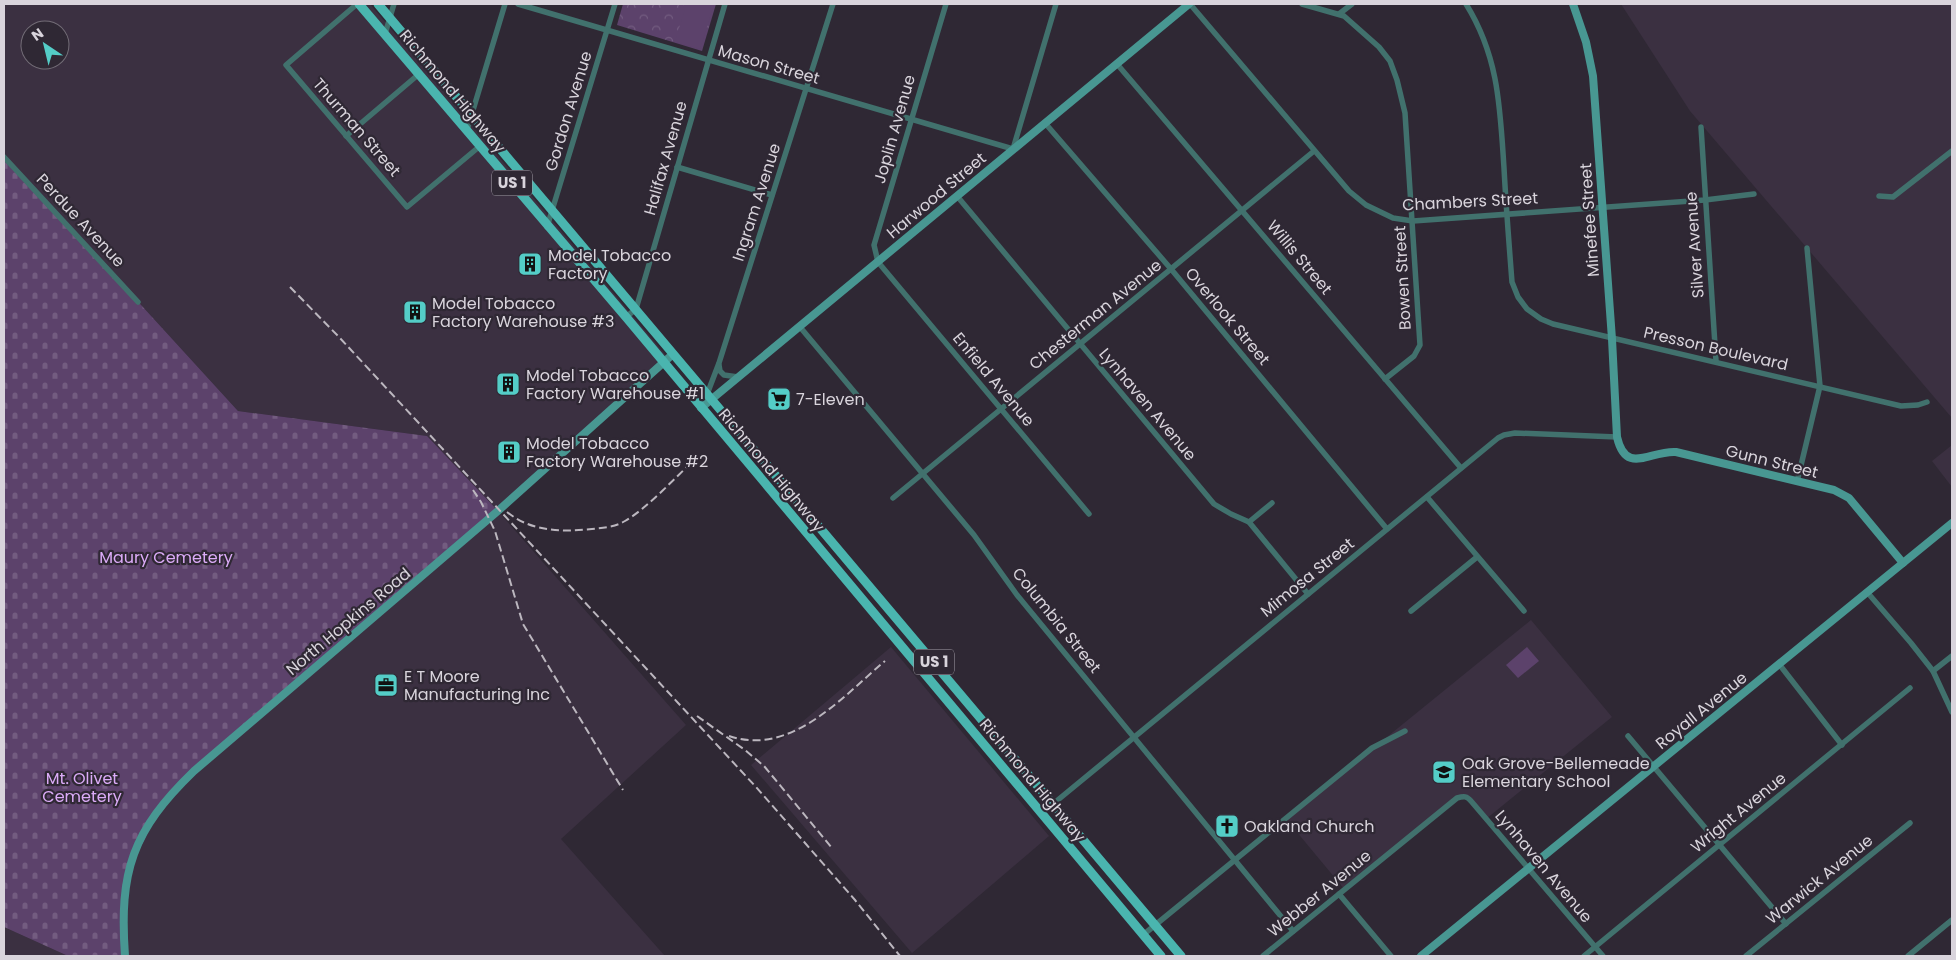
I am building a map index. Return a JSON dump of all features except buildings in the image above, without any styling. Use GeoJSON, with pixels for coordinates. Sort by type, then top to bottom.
{"type":"FeatureCollection","features":[{"type":"Feature","properties":{"kind":"main road","name":"Richmond Highway"},"geometry":{"type":"LineString","coordinates":[[358,4],[626,317],[1161,956]]}},
{"type":"Feature","properties":{"kind":"main road","name":"Richmond Highway"},"geometry":{"type":"LineString","coordinates":[[378,4],[1181,956]]}},
{"type":"Feature","properties":{"kind":"street","name":"Thurman Street"},"geometry":{"type":"LineString","coordinates":[[358,4],[286,65],[346,136],[407,207],[480,146]]}},
{"type":"Feature","properties":{"kind":"street"},"geometry":{"type":"LineString","coordinates":[[384,34],[394,4]]}},
{"type":"Feature","properties":{"kind":"street"},"geometry":{"type":"LineString","coordinates":[[467,130],[504,4]]}},
{"type":"Feature","properties":{"kind":"street","name":"Mason Street"},"geometry":{"type":"LineString","coordinates":[[518,4],[1013,149]]}},
{"type":"Feature","properties":{"kind":"street","name":"Gordon Avenue"},"geometry":{"type":"LineString","coordinates":[[548,226],[614,4]]}},
{"type":"Feature","properties":{"kind":"street","name":"Halifax Avenue"},"geometry":{"type":"LineString","coordinates":[[636,309],[725,4]]}},
{"type":"Feature","properties":{"kind":"street","name":"Ingram Avenue"},"geometry":{"type":"LineString","coordinates":[[710,396],[833,4]]}},
{"type":"Feature","properties":{"kind":"street","name":"Joplin Avenue"},"geometry":{"type":"LineString","coordinates":[[878,262],[874,245],[946,4]]}},
{"type":"Feature","properties":{"kind":"street"},"geometry":{"type":"LineString","coordinates":[[1013,149],[1056,4]]}},
{"type":"Feature","properties":{"kind":"street","name":"Harwood Street"},"geometry":{"type":"LineString","coordinates":[[701,408],[710,396],[738,377],[800,327],[1190,4]]}},
{"type":"Feature","properties":{"kind":"street","name":"Chambers Street"},"geometry":{"type":"LineString","coordinates":[[1190,4],[1314,151],[1357,198],[1393,218],[1413,220],[1602,208],[1754,194]]}},
{"type":"Feature","properties":{"kind":"street","name":"Bowen Street"},"geometry":{"type":"LineString","coordinates":[[1302,4],[1339,14],[1379,46],[1390,61],[1405,113],[1420,346],[1414,356],[1385,379]]}},
{"type":"Feature","properties":{"kind":"street"},"geometry":{"type":"LineString","coordinates":[[1339,14],[1352,4]]}},
{"type":"Feature","properties":{"kind":"street"},"geometry":{"type":"LineString","coordinates":[[1466,4],[1480,29],[1495,72],[1507,213]]}},
{"type":"Feature","properties":{"kind":"street","name":"Minefee Street"},"geometry":{"type":"LineString","coordinates":[[1573,4],[1586,42],[1593,76],[1612,339],[1617,437]]}},
{"type":"Feature","properties":{"kind":"street","name":"Willis Street"},"geometry":{"type":"LineString","coordinates":[[1117,64],[1461,468]]}},
{"type":"Feature","properties":{"kind":"street"},"geometry":{"type":"LineString","coordinates":[[346,136],[419,74]]}},
{"type":"Feature","properties":{"kind":"street","name":"Overlook Street"},"geometry":{"type":"LineString","coordinates":[[1045,123],[1171,269],[1387,529]]}},
{"type":"Feature","properties":{"kind":"street","name":"Silver Avenue"},"geometry":{"type":"LineString","coordinates":[[1701,127],[1704,200],[1716,362]]}},
{"type":"Feature","properties":{"kind":"street","name":"Chesterman Avenue"},"geometry":{"type":"LineString","coordinates":[[893,498],[1314,151]]}},
{"type":"Feature","properties":{"kind":"street"},"geometry":{"type":"LineString","coordinates":[[1879,196],[1893,197],[1952,151]]}},
{"type":"Feature","properties":{"kind":"street","name":"Perdue Avenue"},"geometry":{"type":"LineString","coordinates":[[4,157],[138,302]]}},
{"type":"Feature","properties":{"kind":"street"},"geometry":{"type":"LineString","coordinates":[[677,167],[772,195]]}},
{"type":"Feature","properties":{"kind":"street","name":"Lynhaven Avenue"},"geometry":{"type":"LineString","coordinates":[[956,196],[1214,504],[1249,522],[1308,594]]}},
{"type":"Feature","properties":{"kind":"street","name":"Presson Boulevard"},"geometry":{"type":"LineString","coordinates":[[1507,213],[1514,289],[1527,309],[1541,319],[1612,339],[1901,406],[1918,405],[1927,402]]}},
{"type":"Feature","properties":{"kind":"street"},"geometry":{"type":"LineString","coordinates":[[1797,482],[1820,386],[1807,248]]}},
{"type":"Feature","properties":{"kind":"street","name":"Enfield Avenue"},"geometry":{"type":"LineString","coordinates":[[878,262],[1089,514]]}},
{"type":"Feature","properties":{"kind":"street"},"geometry":{"type":"LineString","coordinates":[[626,317],[636,309]]}},
{"type":"Feature","properties":{"kind":"street","name":"Columbia Street"},"geometry":{"type":"LineString","coordinates":[[800,327],[978,540],[1017,595],[1294,931]]}},
{"type":"Feature","properties":{"kind":"street","name":"North Hopkins Road"},"geometry":{"type":"LineString","coordinates":[[125,956],[124,896],[130,865],[146,827],[175,789],[502,508],[673,354]]}},
{"type":"Feature","properties":{"kind":"street"},"geometry":{"type":"LineString","coordinates":[[719,363],[720,371],[724,375],[738,377]]}},
{"type":"Feature","properties":{"kind":"street","name":"Mimosa Street"},"geometry":{"type":"LineString","coordinates":[[1042,813],[1493,441],[1509,433],[1617,437]]}},
{"type":"Feature","properties":{"kind":"street","name":"Gunn Street"},"geometry":{"type":"LineString","coordinates":[[1617,437],[1623,454],[1631,459],[1644,458],[1662,452],[1676,452],[1834,490],[1849,498],[1903,563]]}},
{"type":"Feature","properties":{"kind":"street"},"geometry":{"type":"LineString","coordinates":[[1427,497],[1524,611]]}},
{"type":"Feature","properties":{"kind":"street"},"geometry":{"type":"LineString","coordinates":[[1249,522],[1272,503]]}},
{"type":"Feature","properties":{"kind":"street","name":"Royall Avenue"},"geometry":{"type":"LineString","coordinates":[[1421,956],[1952,523]]}},
{"type":"Feature","properties":{"kind":"street"},"geometry":{"type":"LineString","coordinates":[[1411,611],[1478,557]]}},
{"type":"Feature","properties":{"kind":"street"},"geometry":{"type":"LineString","coordinates":[[1867,592],[1911,643],[1932,671],[1952,712]]}},
{"type":"Feature","properties":{"kind":"street"},"geometry":{"type":"LineString","coordinates":[[1932,671],[1952,656]]}},
{"type":"Feature","properties":{"kind":"street"},"geometry":{"type":"LineString","coordinates":[[1779,664],[1842,745]]}},
{"type":"Feature","properties":{"kind":"street","name":"Wright Avenue"},"geometry":{"type":"LineString","coordinates":[[1584,956],[1910,688]]}},
{"type":"Feature","properties":{"kind":"street"},"geometry":{"type":"LineString","coordinates":[[1144,935],[1372,748],[1405,731]]}},
{"type":"Feature","properties":{"kind":"street"},"geometry":{"type":"LineString","coordinates":[[1628,736],[1786,924]]}},
{"type":"Feature","properties":{"kind":"street","name":"Lynhaven Avenue"},"geometry":{"type":"LineString","coordinates":[[1463,796],[1471,801],[1602,956]]}},
{"type":"Feature","properties":{"kind":"street","name":"Webber Avenue"},"geometry":{"type":"LineString","coordinates":[[1263,956],[1457,798],[1463,796]]}},
{"type":"Feature","properties":{"kind":"street","name":"Warwick Avenue"},"geometry":{"type":"LineString","coordinates":[[1746,956],[1910,823]]}},
{"type":"Feature","properties":{"kind":"street"},"geometry":{"type":"LineString","coordinates":[[1339,894],[1391,956]]}},
{"type":"Feature","properties":{"kind":"street"},"geometry":{"type":"LineString","coordinates":[[1908,956],[1952,920]]}},
{"type":"Feature","properties":{"kind":"shaded area"},"geometry":{"type":"Polygon","coordinates":[[[4,4],[370,4],[669,359],[498,511],[686,725],[561,839],[665,956],[126,956],[125,927],[130,868],[158,813],[427,436],[238,411],[4,155],[4,4]]]}},
{"type":"Feature","properties":{"kind":"shaded area"},"geometry":{"type":"Polygon","coordinates":[[[1621,4],[1952,4],[1952,418],[1690,111],[1621,4]]]}},
{"type":"Feature","properties":{"kind":"shaded area"},"geometry":{"type":"Polygon","coordinates":[[[1952,445],[1952,487],[1932,461],[1952,445]]]}},
{"type":"Feature","properties":{"kind":"shaded area","name":"Oak Grove-Bellemeade Elementary School"},"geometry":{"type":"Polygon","coordinates":[[[1531,620],[1612,717],[1486,819],[1463,796],[1345,890],[1286,819],[1531,620]]]}},
{"type":"Feature","properties":{"kind":"shaded area"},"geometry":{"type":"Polygon","coordinates":[[[891,647],[1049,836],[912,953],[751,765],[891,647]]]}},
{"type":"Feature","properties":{"kind":"shaded area"},"geometry":{"type":"Polygon","coordinates":[[[4,927],[68,956],[4,956],[4,927]]]}},
{"type":"Feature","properties":{"kind":"green space"},"geometry":{"type":"Polygon","coordinates":[[[623,4],[716,4],[702,51],[617,25],[623,4]]]}},
{"type":"Feature","properties":{"kind":"green space"},"geometry":{"type":"Polygon","coordinates":[[[684,4],[714,4],[700,49],[675,42],[685,9],[683,8],[684,4]]]}},
{"type":"Feature","properties":{"kind":"green space","name":"Maury Cemetery"},"geometry":{"type":"Polygon","coordinates":[[[4,155],[238,411],[427,436],[498,511],[200,765],[158,813],[130,868],[126,898],[126,956],[68,956],[4,927],[4,155]]]}},
{"type":"Feature","properties":{"kind":"green space"},"geometry":{"type":"Polygon","coordinates":[[[1527,647],[1539,661],[1518,678],[1506,665],[1527,647]]]}},
{"type":"Feature","properties":{"kind":"railway"},"geometry":{"type":"LineString","coordinates":[[290,287],[339,337],[756,787],[855,900],[900,956]]}},
{"type":"Feature","properties":{"kind":"railway"},"geometry":{"type":"LineString","coordinates":[[507,512],[526,524],[547,529],[580,530],[613,526],[625,521],[642,509],[692,462]]}},
{"type":"Feature","properties":{"kind":"railway"},"geometry":{"type":"LineString","coordinates":[[473,490],[495,531],[523,624],[623,790]]}},
{"type":"Feature","properties":{"kind":"railway"},"geometry":{"type":"LineString","coordinates":[[729,736],[752,740],[773,738],[794,731],[814,720],[833,706],[885,661]]}},
{"type":"Feature","properties":{"kind":"railway"},"geometry":{"type":"LineString","coordinates":[[697,716],[764,766],[832,848]]}},
{"type":"Feature","properties":{"kind":"place","name":"Model Tobacco Factory"},"geometry":{"type":"Point","coordinates":[530,264]}},
{"type":"Feature","properties":{"kind":"place","name":"Model Tobacco Factory Warehouse #3"},"geometry":{"type":"Point","coordinates":[415,312]}},
{"type":"Feature","properties":{"kind":"place","name":"Model Tobacco Factory Warehouse #1"},"geometry":{"type":"Point","coordinates":[508,384]}},
{"type":"Feature","properties":{"kind":"place","name":"7-Eleven"},"geometry":{"type":"Point","coordinates":[779,399]}},
{"type":"Feature","properties":{"kind":"place","name":"Model Tobacco Factory Warehouse #2"},"geometry":{"type":"Point","coordinates":[509,452]}},
{"type":"Feature","properties":{"kind":"place","name":"E T Moore Manufacturing Inc"},"geometry":{"type":"Point","coordinates":[386,685]}},
{"type":"Feature","properties":{"kind":"place","name":"Oak Grove-Bellemeade Elementary School"},"geometry":{"type":"Point","coordinates":[1444,772]}},
{"type":"Feature","properties":{"kind":"place","name":"Oakland Church"},"geometry":{"type":"Point","coordinates":[1227,826]}},
{"type":"Feature","properties":{"kind":"park label","name":"Mt. Olivet Cemetery"},"geometry":{"type":"Point","coordinates":[82,787]}}]}
